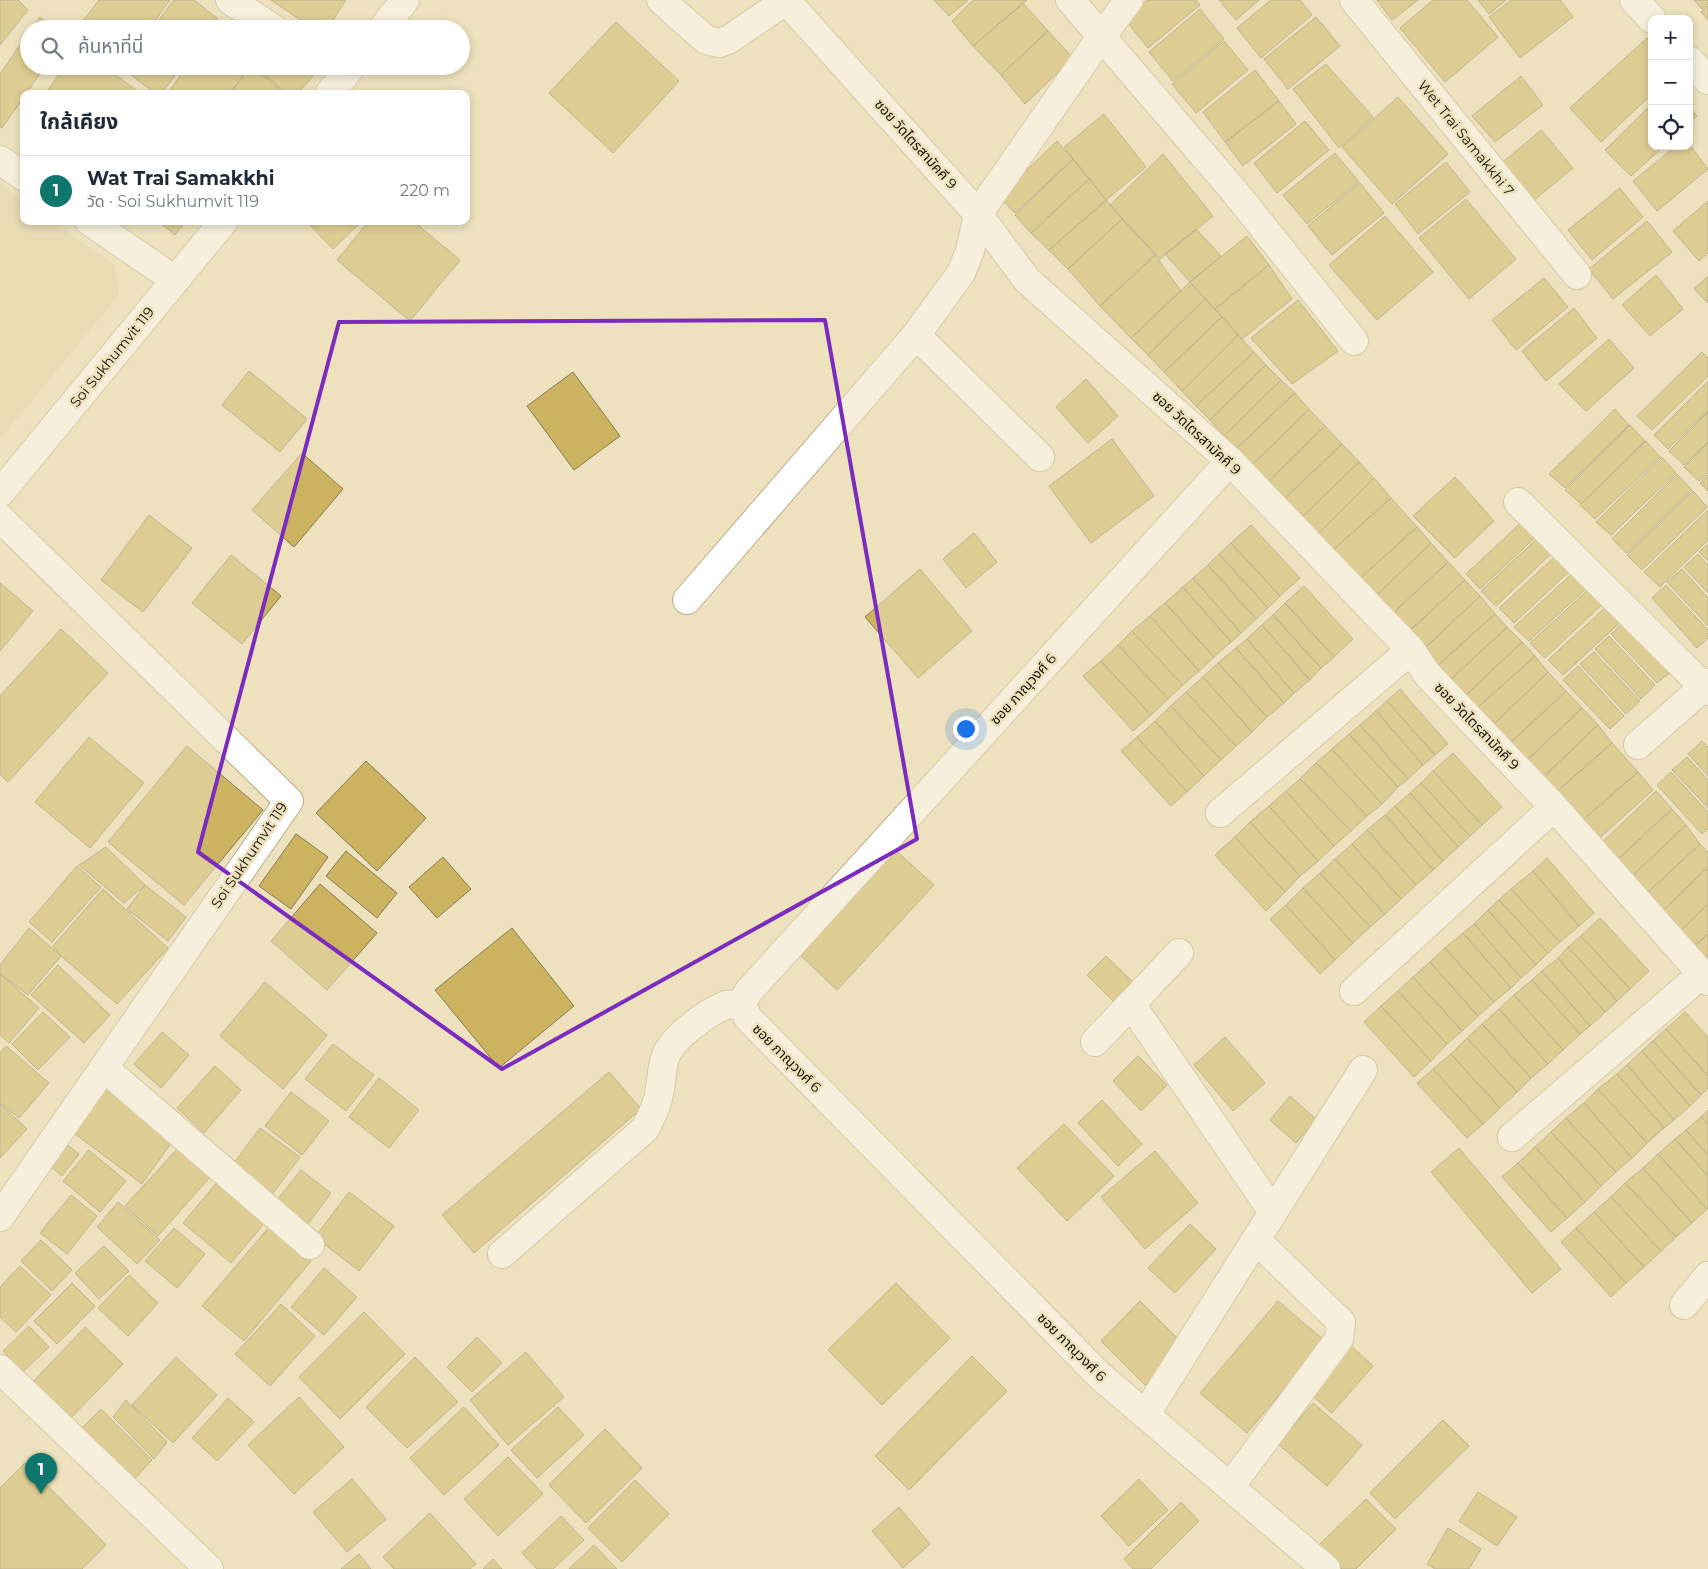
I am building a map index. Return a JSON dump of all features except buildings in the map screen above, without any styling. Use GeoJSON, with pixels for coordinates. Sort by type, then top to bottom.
{"type":"FeatureCollection","features":[{"type":"Feature","properties":{"kind":"street"},"geometry":{"type":"LineString","coordinates":[[230,0],[260,20]]}},
{"type":"Feature","properties":{"kind":"street"},"geometry":{"type":"LineString","coordinates":[[389,20],[405,0]]}},
{"type":"Feature","properties":{"kind":"street","name":"ซอย วัดไตรสามัคคี 9"},"geometry":{"type":"LineString","coordinates":[[660,0],[706,40],[720,43],[728,40],[781,4],[787,3],[978,214],[1027,280],[1230,461],[1411,650],[1427,674],[1554,807],[1705,978]]}},
{"type":"Feature","properties":{"kind":"street"},"geometry":{"type":"LineString","coordinates":[[1070,0],[1236,192],[1354,341]]}},
{"type":"Feature","properties":{"kind":"street"},"geometry":{"type":"LineString","coordinates":[[687,600],[916,335],[961,273],[970,251],[978,214],[1101,37],[1129,0]]}},
{"type":"Feature","properties":{"kind":"street","name":"Wet Trai Samakkhi 7"},"geometry":{"type":"LineString","coordinates":[[1354,0],[1577,276]]}},
{"type":"Feature","properties":{"kind":"street"},"geometry":{"type":"LineString","coordinates":[[1634,0],[1648,15]]}},
{"type":"Feature","properties":{"kind":"street"},"geometry":{"type":"LineString","coordinates":[[1693,64],[1708,80]]}},
{"type":"Feature","properties":{"kind":"street"},"geometry":{"type":"LineString","coordinates":[[0,160],[20,174]]}},
{"type":"Feature","properties":{"kind":"street"},"geometry":{"type":"LineString","coordinates":[[95,225],[175,280]]}},
{"type":"Feature","properties":{"kind":"street","name":"Soi Sukhumvit 119"},"geometry":{"type":"LineString","coordinates":[[0,493],[221,225]]}},
{"type":"Feature","properties":{"kind":"street"},"geometry":{"type":"LineString","coordinates":[[916,335],[1040,457]]}},
{"type":"Feature","properties":{"kind":"street","name":"ซอย ภาณุวงศ์ 6"},"geometry":{"type":"LineString","coordinates":[[1230,461],[748,992],[742,1005],[748,1018],[1093,1369],[1326,1569]]}},
{"type":"Feature","properties":{"kind":"street"},"geometry":{"type":"LineString","coordinates":[[1518,502],[1707,687],[1638,745]]}},
{"type":"Feature","properties":{"kind":"street","name":"Soi Sukhumvit 119"},"geometry":{"type":"LineString","coordinates":[[0,518],[289,801],[0,1217]]}},
{"type":"Feature","properties":{"kind":"street"},"geometry":{"type":"LineString","coordinates":[[1220,813],[1411,650]]}},
{"type":"Feature","properties":{"kind":"street"},"geometry":{"type":"LineString","coordinates":[[1354,991],[1554,807]]}},
{"type":"Feature","properties":{"kind":"street"},"geometry":{"type":"LineString","coordinates":[[1095,1042],[1179,953]]}},
{"type":"Feature","properties":{"kind":"street"},"geometry":{"type":"LineString","coordinates":[[1512,1137],[1705,978]]}},
{"type":"Feature","properties":{"kind":"street"},"geometry":{"type":"LineString","coordinates":[[1131,1004],[1273,1212]]}},
{"type":"Feature","properties":{"kind":"street"},"geometry":{"type":"LineString","coordinates":[[502,1254],[644,1129],[655,1111],[667,1053],[675,1042],[714,1011],[729,1005],[742,1005]]}},
{"type":"Feature","properties":{"kind":"street"},"geometry":{"type":"LineString","coordinates":[[104,1068],[310,1246]]}},
{"type":"Feature","properties":{"kind":"street"},"geometry":{"type":"LineString","coordinates":[[1145,1415],[1363,1070]]}},
{"type":"Feature","properties":{"kind":"street"},"geometry":{"type":"LineString","coordinates":[[1230,1487],[1339,1339],[1340,1322],[1256,1240]]}},
{"type":"Feature","properties":{"kind":"street"},"geometry":{"type":"LineString","coordinates":[[1684,1305],[1708,1276]]}},
{"type":"Feature","properties":{"kind":"street"},"geometry":{"type":"LineString","coordinates":[[0,1370],[209,1569]]}},
{"type":"Feature","properties":{"kind":"highlighted area"},"geometry":{"type":"Polygon","coordinates":[[[825,320],[917,839],[502,1069],[198,852],[339,322],[825,320]]]}},
{"type":"Feature","properties":{"kind":"shaded area"},"geometry":{"type":"Polygon","coordinates":[[[0,184],[20,198],[20,225],[58,225],[115,265],[119,295],[0,439],[0,184]]]}},
{"type":"Feature","properties":{"kind":"place","name":"Wat Trai Samakkhi"},"geometry":{"type":"Point","coordinates":[41,1494]}}]}
